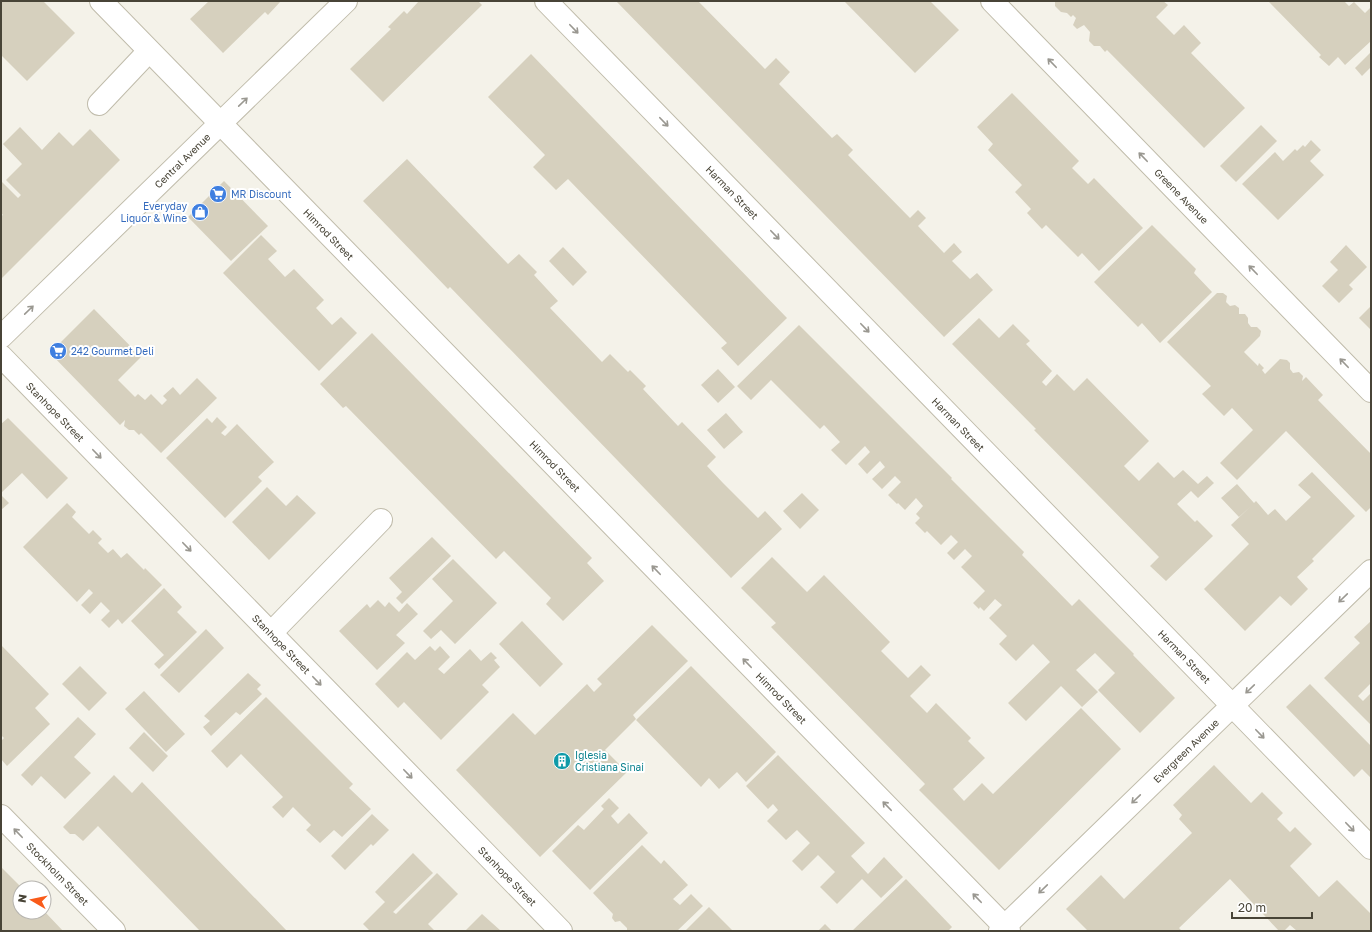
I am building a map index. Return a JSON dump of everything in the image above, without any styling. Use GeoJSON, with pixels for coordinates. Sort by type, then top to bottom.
{"type":"FeatureCollection","features":[{"type":"Feature","properties":{"kind":"street","name":"Himrod Street"},"geometry":{"type":"LineString","coordinates":[[100,1],[1005,929]]}},
{"type":"Feature","properties":{"kind":"street","name":"Central Avenue"},"geometry":{"type":"LineString","coordinates":[[1,337],[346,1]]}},
{"type":"Feature","properties":{"kind":"street","name":"Harman Street"},"geometry":{"type":"LineString","coordinates":[[546,1],[1371,848]]}},
{"type":"Feature","properties":{"kind":"street","name":"Greene Avenue"},"geometry":{"type":"LineString","coordinates":[[992,1],[1371,391]]}},
{"type":"Feature","properties":{"kind":"street"},"geometry":{"type":"LineString","coordinates":[[99,104],[149,51]]}},
{"type":"Feature","properties":{"kind":"street","name":"Stanhope Street"},"geometry":{"type":"LineString","coordinates":[[1,356],[561,931]]}},
{"type":"Feature","properties":{"kind":"street"},"geometry":{"type":"LineString","coordinates":[[271,633],[381,520]]}},
{"type":"Feature","properties":{"kind":"street","name":"Evergreen Avenue"},"geometry":{"type":"LineString","coordinates":[[1005,929],[1371,571]]}},
{"type":"Feature","properties":{"kind":"street","name":"Stockholm Street"},"geometry":{"type":"LineString","coordinates":[[1,816],[114,931]]}},
{"type":"Feature","properties":{"kind":"building"},"geometry":{"type":"Polygon","coordinates":[[[1,1],[43,1],[75,33],[27,81],[1,55],[1,1]]]}},
{"type":"Feature","properties":{"kind":"building"},"geometry":{"type":"Polygon","coordinates":[[[209,1],[281,1],[268,15],[265,12],[223,53],[190,19],[209,1]]]}},
{"type":"Feature","properties":{"kind":"building"},"geometry":{"type":"Polygon","coordinates":[[[419,1],[478,1],[482,5],[383,102],[350,69],[391,29],[388,27],[404,11],[407,14],[419,1]]]}},
{"type":"Feature","properties":{"kind":"building"},"geometry":{"type":"Polygon","coordinates":[[[616,1],[698,1],[765,69],[776,58],[790,72],[779,84],[832,138],[837,134],[853,150],[848,155],[910,218],[918,210],[926,218],[918,226],[944,253],[954,243],[962,252],[952,261],[970,279],[977,273],[993,290],[944,337],[616,1]]]}},
{"type":"Feature","properties":{"kind":"building"},"geometry":{"type":"Polygon","coordinates":[[[844,1],[930,1],[959,30],[915,73],[844,1]]]}},
{"type":"Feature","properties":{"kind":"building"},"geometry":{"type":"Polygon","coordinates":[[[1055,1],[1163,1],[1168,5],[1156,17],[1174,35],[1184,25],[1201,43],[1191,53],[1245,108],[1204,148],[1107,50],[1105,52],[1100,46],[1094,46],[1089,41],[1090,32],[1084,25],[1077,29],[1073,25],[1076,18],[1073,15],[1071,17],[1067,13],[1061,12],[1055,6],[1055,1]]]}},
{"type":"Feature","properties":{"kind":"building"},"geometry":{"type":"Polygon","coordinates":[[[1268,1],[1344,1],[1349,6],[1354,2],[1365,13],[1371,7],[1371,41],[1345,65],[1338,57],[1329,66],[1319,57],[1321,55],[1268,1]]]}},
{"type":"Feature","properties":{"kind":"building"},"geometry":{"type":"Polygon","coordinates":[[[1371,52],[1371,67],[1362,76],[1355,68],[1371,52]]]}},
{"type":"Feature","properties":{"kind":"building"},"geometry":{"type":"Polygon","coordinates":[[[531,54],[787,318],[738,366],[721,348],[727,343],[568,179],[556,190],[533,167],[545,155],[488,97],[531,54]]]}},
{"type":"Feature","properties":{"kind":"building"},"geometry":{"type":"Polygon","coordinates":[[[1012,93],[1079,161],[1072,168],[1088,184],[1094,178],[1143,228],[1099,271],[1082,253],[1078,257],[1046,225],[1042,229],[1027,213],[1031,209],[1015,192],[1022,185],[988,150],[993,144],[977,127],[1012,93]]]}},
{"type":"Feature","properties":{"kind":"building"},"geometry":{"type":"Polygon","coordinates":[[[1261,125],[1277,141],[1236,182],[1220,166],[1261,125]]]}},
{"type":"Feature","properties":{"kind":"building"},"geometry":{"type":"Polygon","coordinates":[[[20,127],[42,150],[59,132],[73,146],[90,129],[120,160],[1,279],[1,216],[3,215],[1,213],[1,181],[18,198],[21,195],[6,180],[22,164],[3,144],[20,127]]]}},
{"type":"Feature","properties":{"kind":"building"},"geometry":{"type":"Polygon","coordinates":[[[1311,140],[1321,150],[1310,161],[1324,175],[1278,220],[1242,184],[1275,152],[1283,161],[1295,149],[1297,151],[1303,145],[1305,147],[1311,140]]]}},
{"type":"Feature","properties":{"kind":"building"},"geometry":{"type":"Polygon","coordinates":[[[407,159],[508,264],[519,254],[537,272],[534,275],[558,301],[550,308],[602,362],[610,354],[628,372],[630,370],[646,386],[643,389],[678,426],[682,422],[716,457],[707,466],[723,483],[758,518],[765,511],[782,529],[731,578],[450,287],[448,289],[363,201],[407,159]]]}},
{"type":"Feature","properties":{"kind":"building"},"geometry":{"type":"Polygon","coordinates":[[[224,181],[268,226],[231,261],[188,217],[224,181]]]}},
{"type":"Feature","properties":{"kind":"building"},"geometry":{"type":"Polygon","coordinates":[[[1152,225],[1196,269],[1194,273],[1212,292],[1160,343],[1142,323],[1138,327],[1094,282],[1152,225]]]}},
{"type":"Feature","properties":{"kind":"building"},"geometry":{"type":"Polygon","coordinates":[[[261,235],[277,251],[268,259],[285,277],[294,269],[324,300],[316,308],[332,325],[341,317],[357,333],[319,371],[223,273],[261,235]]]}},
{"type":"Feature","properties":{"kind":"building"},"geometry":{"type":"Polygon","coordinates":[[[1346,245],[1367,267],[1349,285],[1353,289],[1339,303],[1322,286],[1338,270],[1330,262],[1346,245]]]}},
{"type":"Feature","properties":{"kind":"building"},"geometry":{"type":"Polygon","coordinates":[[[563,247],[587,272],[573,286],[549,261],[563,247]]]}},
{"type":"Feature","properties":{"kind":"building"},"geometry":{"type":"Polygon","coordinates":[[[1217,293],[1223,293],[1227,296],[1226,302],[1230,306],[1235,305],[1239,308],[1239,314],[1245,314],[1251,327],[1257,327],[1261,331],[1260,336],[1244,352],[1258,366],[1259,363],[1264,368],[1262,370],[1265,374],[1280,359],[1287,360],[1290,363],[1290,369],[1293,373],[1299,372],[1303,376],[1302,381],[1306,377],[1323,395],[1318,400],[1371,454],[1371,507],[1366,512],[1286,431],[1237,480],[1220,463],[1253,430],[1232,408],[1224,416],[1202,394],[1211,386],[1167,342],[1217,293]]]}},
{"type":"Feature","properties":{"kind":"building"},"geometry":{"type":"Polygon","coordinates":[[[1371,306],[1371,330],[1359,318],[1371,306]]]}},
{"type":"Feature","properties":{"kind":"building"},"geometry":{"type":"Polygon","coordinates":[[[94,309],[141,357],[118,380],[135,397],[138,394],[145,400],[151,394],[162,405],[167,400],[163,396],[173,387],[180,395],[197,378],[217,398],[161,453],[141,433],[139,435],[134,430],[129,430],[124,426],[125,420],[120,425],[50,353],[94,309]]]}},
{"type":"Feature","properties":{"kind":"building"},"geometry":{"type":"Polygon","coordinates":[[[979,318],[999,338],[1013,324],[1030,341],[1026,344],[1052,371],[1042,382],[1046,386],[1057,374],[1074,391],[1087,378],[1149,441],[1124,466],[1139,481],[1158,462],[1174,478],[1183,470],[1198,484],[1207,476],[1214,483],[1198,498],[1191,491],[1177,504],[1195,522],[1197,520],[1213,536],[1166,581],[1150,566],[1159,557],[952,344],[979,318]]]}},
{"type":"Feature","properties":{"kind":"building"},"geometry":{"type":"Polygon","coordinates":[[[799,325],[1024,552],[1022,555],[1072,606],[1079,599],[1175,698],[1140,733],[1098,690],[1115,673],[1095,653],[1076,670],[1098,692],[1082,707],[1061,686],[1026,721],[1008,703],[1050,662],[1033,644],[1016,661],[999,644],[1007,636],[989,618],[1002,605],[995,599],[984,611],[980,607],[979,609],[973,603],[985,591],[961,567],[972,556],[965,549],[954,560],[947,553],[958,542],[951,535],[941,545],[927,531],[925,533],[915,523],[920,518],[916,514],[923,506],[916,498],[905,510],[888,495],[901,482],[895,476],[882,489],[872,479],[885,467],[880,461],[867,474],[858,464],[870,452],[865,446],[846,465],[831,450],[840,442],[824,425],[820,429],[771,380],[751,400],[737,386],[799,325]]]}},
{"type":"Feature","properties":{"kind":"building"},"geometry":{"type":"Polygon","coordinates":[[[372,333],[592,558],[587,563],[604,581],[563,621],[546,604],[551,598],[504,551],[496,559],[346,406],[343,408],[320,384],[372,333]]]}},
{"type":"Feature","properties":{"kind":"building"},"geometry":{"type":"Polygon","coordinates":[[[718,369],[735,387],[718,403],[701,385],[718,369]]]}},
{"type":"Feature","properties":{"kind":"building"},"geometry":{"type":"Polygon","coordinates":[[[726,413],[743,432],[724,449],[707,430],[726,413]]]}},
{"type":"Feature","properties":{"kind":"building"},"geometry":{"type":"Polygon","coordinates":[[[217,417],[227,427],[221,433],[225,436],[237,424],[274,462],[258,477],[262,481],[225,518],[166,458],[207,418],[212,423],[217,417]]]}},
{"type":"Feature","properties":{"kind":"building"},"geometry":{"type":"Polygon","coordinates":[[[8,418],[68,478],[47,499],[22,473],[1,493],[1,424],[8,418]]]}},
{"type":"Feature","properties":{"kind":"building"},"geometry":{"type":"Polygon","coordinates":[[[1312,472],[1355,516],[1312,559],[1314,561],[1297,577],[1308,589],[1291,606],[1280,596],[1245,631],[1204,589],[1249,544],[1231,525],[1251,506],[1239,517],[1221,498],[1237,484],[1254,503],[1256,501],[1268,515],[1275,509],[1286,521],[1311,497],[1298,485],[1312,472]]]}},
{"type":"Feature","properties":{"kind":"building"},"geometry":{"type":"Polygon","coordinates":[[[267,487],[286,506],[297,495],[316,513],[269,560],[232,522],[267,487]]]}},
{"type":"Feature","properties":{"kind":"building"},"geometry":{"type":"Polygon","coordinates":[[[802,493],[819,510],[800,529],[783,511],[802,493]]]}},
{"type":"Feature","properties":{"kind":"building"},"geometry":{"type":"Polygon","coordinates":[[[1,495],[9,503],[1,510],[1,495]]]}},
{"type":"Feature","properties":{"kind":"building"},"geometry":{"type":"Polygon","coordinates":[[[67,503],[76,512],[72,517],[89,534],[93,530],[102,539],[98,543],[108,553],[113,549],[121,558],[127,553],[162,585],[122,624],[118,619],[109,628],[101,620],[110,611],[101,602],[90,614],[81,605],[93,593],[89,589],[77,602],[23,547],[67,503]]]}},
{"type":"Feature","properties":{"kind":"building"},"geometry":{"type":"Polygon","coordinates":[[[432,537],[451,556],[402,604],[396,598],[402,592],[389,578],[432,537]]]}},
{"type":"Feature","properties":{"kind":"building"},"geometry":{"type":"Polygon","coordinates":[[[772,557],[807,592],[824,575],[890,642],[881,651],[908,678],[921,665],[931,675],[910,696],[927,713],[936,703],[971,738],[968,741],[985,758],[953,789],[964,801],[982,783],[993,794],[1081,708],[1121,749],[999,870],[919,790],[925,784],[771,627],[776,623],[741,588],[772,557]]]}},
{"type":"Feature","properties":{"kind":"building"},"geometry":{"type":"Polygon","coordinates":[[[453,559],[497,603],[455,644],[441,630],[431,639],[423,631],[453,601],[432,579],[453,559]]]}},
{"type":"Feature","properties":{"kind":"building"},"geometry":{"type":"Polygon","coordinates":[[[164,588],[182,607],[177,612],[197,632],[159,669],[154,664],[164,655],[131,621],[164,588]]]}},
{"type":"Feature","properties":{"kind":"building"},"geometry":{"type":"Polygon","coordinates":[[[378,600],[385,607],[389,602],[399,612],[407,603],[418,614],[396,635],[405,643],[377,670],[339,631],[367,604],[370,608],[378,600]]]}},
{"type":"Feature","properties":{"kind":"building"},"geometry":{"type":"Polygon","coordinates":[[[522,621],[563,664],[540,687],[499,644],[522,621]]]}},
{"type":"Feature","properties":{"kind":"building"},"geometry":{"type":"Polygon","coordinates":[[[1371,621],[1371,683],[1358,696],[1363,701],[1371,693],[1371,725],[1324,678],[1360,643],[1354,637],[1371,621]]]}},
{"type":"Feature","properties":{"kind":"building","name":"Iglesia Cristiana Sinai"},"geometry":{"type":"Polygon","coordinates":[[[652,625],[688,661],[633,715],[636,719],[605,750],[627,772],[540,857],[456,770],[513,713],[535,735],[587,684],[594,692],[602,684],[597,679],[652,625]]]}},
{"type":"Feature","properties":{"kind":"building"},"geometry":{"type":"Polygon","coordinates":[[[206,629],[224,648],[179,693],[160,675],[206,629]]]}},
{"type":"Feature","properties":{"kind":"building"},"geometry":{"type":"Polygon","coordinates":[[[1,645],[49,694],[35,708],[50,724],[7,766],[1,759],[1,741],[4,738],[1,735],[1,645]]]}},
{"type":"Feature","properties":{"kind":"building"},"geometry":{"type":"Polygon","coordinates":[[[430,646],[435,651],[440,646],[450,657],[438,669],[444,674],[470,649],[481,661],[491,652],[497,658],[494,660],[500,667],[482,685],[489,692],[441,740],[404,702],[398,708],[375,684],[407,652],[415,660],[430,646]]]}},
{"type":"Feature","properties":{"kind":"building"},"geometry":{"type":"Polygon","coordinates":[[[80,666],[107,693],[89,711],[62,684],[80,666]]]}},
{"type":"Feature","properties":{"kind":"building"},"geometry":{"type":"Polygon","coordinates":[[[691,666],[776,752],[746,782],[737,772],[719,789],[709,778],[701,787],[636,720],[691,666]]]}},
{"type":"Feature","properties":{"kind":"building"},"geometry":{"type":"Polygon","coordinates":[[[248,673],[261,685],[257,689],[262,694],[240,715],[236,712],[211,736],[203,727],[210,721],[204,716],[248,673]]]}},
{"type":"Feature","properties":{"kind":"building"},"geometry":{"type":"Polygon","coordinates":[[[1310,684],[1371,746],[1371,778],[1362,769],[1354,777],[1286,707],[1310,684]]]}},
{"type":"Feature","properties":{"kind":"building"},"geometry":{"type":"Polygon","coordinates":[[[144,691],[185,734],[166,752],[125,709],[144,691]]]}},
{"type":"Feature","properties":{"kind":"building"},"geometry":{"type":"Polygon","coordinates":[[[266,697],[353,784],[349,788],[371,809],[342,837],[334,830],[320,843],[306,830],[311,825],[293,807],[283,818],[272,807],[283,797],[241,754],[227,768],[211,751],[266,697]]]}},
{"type":"Feature","properties":{"kind":"building"},"geometry":{"type":"Polygon","coordinates":[[[78,717],[96,734],[74,757],[91,773],[65,799],[41,776],[32,786],[21,775],[78,717]]]}},
{"type":"Feature","properties":{"kind":"building"},"geometry":{"type":"Polygon","coordinates":[[[144,732],[168,756],[153,772],[129,748],[144,732]]]}},
{"type":"Feature","properties":{"kind":"building"},"geometry":{"type":"Polygon","coordinates":[[[778,755],[865,843],[851,856],[868,874],[884,857],[903,877],[881,898],[862,879],[837,904],[820,887],[835,872],[818,855],[802,871],[792,861],[810,843],[797,830],[786,840],[767,821],[778,810],[773,804],[768,809],[746,786],[778,755]]]}},
{"type":"Feature","properties":{"kind":"building"},"geometry":{"type":"Polygon","coordinates":[[[1214,765],[1251,803],[1262,792],[1283,813],[1277,819],[1290,832],[1295,827],[1312,844],[1290,866],[1319,897],[1337,880],[1371,914],[1371,931],[1297,931],[1290,925],[1284,931],[1279,931],[1230,879],[1179,928],[1182,931],[1088,931],[1066,909],[1101,875],[1124,899],[1192,833],[1179,819],[1182,815],[1173,805],[1214,765]]]}},
{"type":"Feature","properties":{"kind":"building"},"geometry":{"type":"Polygon","coordinates":[[[114,775],[132,793],[142,782],[287,931],[200,931],[98,826],[83,841],[75,834],[70,834],[63,827],[114,775]]]}},
{"type":"Feature","properties":{"kind":"building"},"geometry":{"type":"Polygon","coordinates":[[[609,798],[619,808],[611,816],[618,824],[629,813],[648,833],[590,890],[552,851],[578,825],[584,830],[604,809],[601,806],[609,798]]]}},
{"type":"Feature","properties":{"kind":"building"},"geometry":{"type":"Polygon","coordinates":[[[372,814],[389,830],[373,846],[371,844],[345,870],[331,856],[372,814]]]}},
{"type":"Feature","properties":{"kind":"building"},"geometry":{"type":"Polygon","coordinates":[[[642,845],[661,864],[664,860],[688,885],[673,899],[680,905],[691,894],[703,906],[677,931],[627,931],[627,928],[620,921],[615,922],[612,918],[613,914],[593,893],[642,845]]]}},
{"type":"Feature","properties":{"kind":"building"},"geometry":{"type":"Polygon","coordinates":[[[413,853],[433,873],[393,912],[396,914],[437,873],[458,894],[428,924],[435,931],[370,931],[363,924],[385,902],[375,892],[413,853]]]}},
{"type":"Feature","properties":{"kind":"building"},"geometry":{"type":"Polygon","coordinates":[[[1,867],[14,880],[12,880],[12,920],[52,919],[63,931],[1,931],[1,867]]]}},
{"type":"Feature","properties":{"kind":"building"},"geometry":{"type":"Polygon","coordinates":[[[906,879],[952,927],[948,931],[852,931],[906,879]]]}},
{"type":"Feature","properties":{"kind":"building"},"geometry":{"type":"Polygon","coordinates":[[[709,907],[733,931],[685,931],[709,907]]]}},
{"type":"Feature","properties":{"kind":"building"},"geometry":{"type":"Polygon","coordinates":[[[482,914],[501,931],[465,931],[482,914]]]}},
{"type":"Feature","properties":{"kind":"building"},"geometry":{"type":"Polygon","coordinates":[[[825,924],[832,931],[818,931],[825,924]]]}},
{"type":"Feature","properties":{"kind":"place","name":"MR Discount"},"geometry":{"type":"Point","coordinates":[218,194]}},
{"type":"Feature","properties":{"kind":"place","name":"Everyday Liquor & Wine"},"geometry":{"type":"Point","coordinates":[200,212]}},
{"type":"Feature","properties":{"kind":"place","name":"242 Gourmet Deli"},"geometry":{"type":"Point","coordinates":[58,351]}},
{"type":"Feature","properties":{"kind":"place","name":"Iglesia Cristiana Sinai"},"geometry":{"type":"Point","coordinates":[562,761]}}]}
